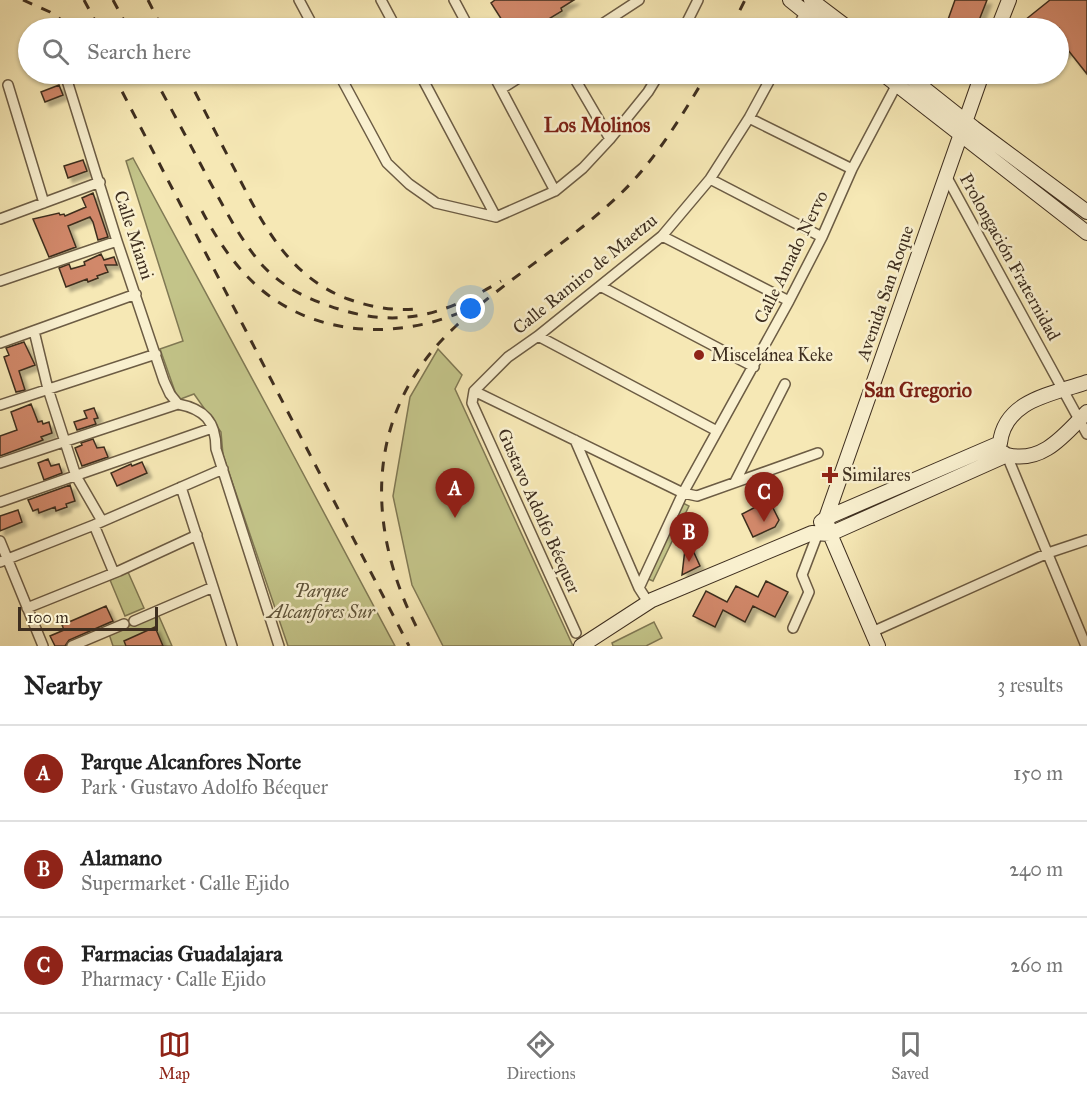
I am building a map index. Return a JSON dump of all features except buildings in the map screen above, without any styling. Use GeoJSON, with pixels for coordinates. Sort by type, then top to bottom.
{"type":"FeatureCollection","features":[{"type":"Feature","properties":{"kind":"street"},"geometry":{"type":"LineString","coordinates":[[299,0],[309,18]]}},
{"type":"Feature","properties":{"kind":"street"},"geometry":{"type":"LineString","coordinates":[[381,0],[391,18]]}},
{"type":"Feature","properties":{"kind":"street"},"geometry":{"type":"LineString","coordinates":[[454,0],[464,18]]}},
{"type":"Feature","properties":{"kind":"street"},"geometry":{"type":"LineString","coordinates":[[611,18],[639,0]]}},
{"type":"Feature","properties":{"kind":"street"},"geometry":{"type":"LineString","coordinates":[[689,18],[698,0]]}},
{"type":"Feature","properties":{"kind":"street"},"geometry":{"type":"LineString","coordinates":[[790,0],[808,6],[830,18]]}},
{"type":"Feature","properties":{"kind":"street"},"geometry":{"type":"LineString","coordinates":[[1002,18],[1008,0]]}},
{"type":"Feature","properties":{"kind":"street"},"geometry":{"type":"LineString","coordinates":[[808,6],[817,18]]}},
{"type":"Feature","properties":{"kind":"street","name":"Calle Miami"},"geometry":{"type":"LineString","coordinates":[[68,84],[117,241],[170,394],[178,404]]}},
{"type":"Feature","properties":{"kind":"street"},"geometry":{"type":"LineString","coordinates":[[344,84],[387,163],[409,184],[436,203],[496,217],[555,191],[583,168],[610,139],[653,84]]}},
{"type":"Feature","properties":{"kind":"street"},"geometry":{"type":"LineString","coordinates":[[425,84],[496,217]]}},
{"type":"Feature","properties":{"kind":"street"},"geometry":{"type":"LineString","coordinates":[[499,84],[555,191]]}},
{"type":"Feature","properties":{"kind":"street"},"geometry":{"type":"LineString","coordinates":[[501,88],[508,84]]}},
{"type":"Feature","properties":{"kind":"street"},"geometry":{"type":"LineString","coordinates":[[578,84],[610,139]]}},
{"type":"Feature","properties":{"kind":"street","name":"Calle Ramiro de Maetzu"},"geometry":{"type":"LineString","coordinates":[[474,391],[508,357],[538,336],[662,236],[710,179],[768,84]]}},
{"type":"Feature","properties":{"kind":"street","name":"Calle Amado Nervo"},"geometry":{"type":"LineString","coordinates":[[639,588],[683,493],[789,301],[822,237],[852,169],[898,84]]}},
{"type":"Feature","properties":{"kind":"street"},"geometry":{"type":"LineString","coordinates":[[906,84],[960,134],[1087,232]]}},
{"type":"Feature","properties":{"kind":"street"},"geometry":{"type":"LineString","coordinates":[[909,84],[965,120],[1087,212]]}},
{"type":"Feature","properties":{"kind":"street","name":"Avenida San Roque"},"geometry":{"type":"LineString","coordinates":[[826,518],[978,84]]}},
{"type":"Feature","properties":{"kind":"street"},"geometry":{"type":"LineString","coordinates":[[8,85],[44,203]]}},
{"type":"Feature","properties":{"kind":"street"},"geometry":{"type":"LineString","coordinates":[[749,118],[852,169]]}},
{"type":"Feature","properties":{"kind":"street","name":"Prolongación Fraternidad"},"geometry":{"type":"LineString","coordinates":[[945,174],[1063,389],[1083,416],[1087,434]]}},
{"type":"Feature","properties":{"kind":"street"},"geometry":{"type":"LineString","coordinates":[[710,179],[822,237]]}},
{"type":"Feature","properties":{"kind":"street"},"geometry":{"type":"LineString","coordinates":[[0,219],[100,182]]}},
{"type":"Feature","properties":{"kind":"street"},"geometry":{"type":"LineString","coordinates":[[662,236],[789,301]]}},
{"type":"Feature","properties":{"kind":"street"},"geometry":{"type":"LineString","coordinates":[[0,281],[117,241]]}},
{"type":"Feature","properties":{"kind":"street"},"geometry":{"type":"LineString","coordinates":[[600,286],[754,367]]}},
{"type":"Feature","properties":{"kind":"street"},"geometry":{"type":"LineString","coordinates":[[0,343],[136,294]]}},
{"type":"Feature","properties":{"kind":"street"},"geometry":{"type":"LineString","coordinates":[[34,331],[48,389],[76,476],[96,512],[116,572]]}},
{"type":"Feature","properties":{"kind":"street"},"geometry":{"type":"LineString","coordinates":[[538,336],[717,431]]}},
{"type":"Feature","properties":{"kind":"street"},"geometry":{"type":"LineString","coordinates":[[0,405],[156,354]]}},
{"type":"Feature","properties":{"kind":"street"},"geometry":{"type":"LineString","coordinates":[[1086,646],[1083,626],[1048,553],[1000,442],[1001,432],[1014,413],[1043,395],[1087,382]]}},
{"type":"Feature","properties":{"kind":"street"},"geometry":{"type":"LineString","coordinates":[[735,482],[785,384]]}},
{"type":"Feature","properties":{"kind":"street"},"geometry":{"type":"LineString","coordinates":[[474,391],[683,493],[697,496],[818,453]]}},
{"type":"Feature","properties":{"kind":"street","name":"Gustavo Adolfo Béequer"},"geometry":{"type":"LineString","coordinates":[[474,391],[472,403],[576,633]]}},
{"type":"Feature","properties":{"kind":"street"},"geometry":{"type":"LineString","coordinates":[[0,463],[178,404],[196,407],[206,416],[212,428],[216,449],[279,646]]}},
{"type":"Feature","properties":{"kind":"street"},"geometry":{"type":"LineString","coordinates":[[581,646],[648,602],[820,534],[1007,455],[1017,458],[1029,456],[1052,446],[1065,436],[1083,416]]}},
{"type":"Feature","properties":{"kind":"street"},"geometry":{"type":"LineString","coordinates":[[0,502],[212,428]]}},
{"type":"Feature","properties":{"kind":"street"},"geometry":{"type":"LineString","coordinates":[[575,440],[639,588],[648,602]]}},
{"type":"Feature","properties":{"kind":"street"},"geometry":{"type":"LineString","coordinates":[[793,628],[809,592],[802,575],[826,518],[1000,442]]}},
{"type":"Feature","properties":{"kind":"street"},"geometry":{"type":"LineString","coordinates":[[4,560],[98,523],[223,469]]}},
{"type":"Feature","properties":{"kind":"street"},"geometry":{"type":"LineString","coordinates":[[181,487],[232,646]]}},
{"type":"Feature","properties":{"kind":"street"},"geometry":{"type":"LineString","coordinates":[[820,534],[878,646]]}},
{"type":"Feature","properties":{"kind":"street"},"geometry":{"type":"LineString","coordinates":[[27,609],[197,535]]}},
{"type":"Feature","properties":{"kind":"street"},"geometry":{"type":"LineString","coordinates":[[872,632],[1048,553],[1087,540]]}},
{"type":"Feature","properties":{"kind":"street"},"geometry":{"type":"LineString","coordinates":[[0,541],[4,560],[43,646]]}},
{"type":"Feature","properties":{"kind":"street"},"geometry":{"type":"LineString","coordinates":[[134,621],[213,586]]}},
{"type":"Feature","properties":{"kind":"street"},"geometry":{"type":"LineString","coordinates":[[72,646],[124,624]]}},
{"type":"Feature","properties":{"kind":"green space","name":"Parque Alcanfores Sur"},"geometry":{"type":"Polygon","coordinates":[[[133,158],[395,646],[288,646],[223,455],[221,432],[194,394],[178,400],[160,349],[183,341],[126,161],[133,158]]]}},
{"type":"Feature","properties":{"kind":"green space"},"geometry":{"type":"Polygon","coordinates":[[[438,349],[462,375],[455,389],[573,646],[443,646],[412,585],[393,496],[410,397],[438,349]]]}},
{"type":"Feature","properties":{"kind":"green space"},"geometry":{"type":"Polygon","coordinates":[[[681,502],[689,506],[653,581],[646,578],[681,502]]]}},
{"type":"Feature","properties":{"kind":"green space"},"geometry":{"type":"Polygon","coordinates":[[[128,572],[144,608],[125,616],[110,580],[128,572]]]}},
{"type":"Feature","properties":{"kind":"green space"},"geometry":{"type":"Polygon","coordinates":[[[158,614],[172,646],[113,646],[109,634],[158,614]]]}},
{"type":"Feature","properties":{"kind":"green space"},"geometry":{"type":"Polygon","coordinates":[[[654,622],[662,638],[646,646],[613,646],[612,643],[654,622]]]}},
{"type":"Feature","properties":{"kind":"railway"},"geometry":{"type":"LineString","coordinates":[[23,0],[59,18]]}},
{"type":"Feature","properties":{"kind":"railway"},"geometry":{"type":"LineString","coordinates":[[84,0],[94,18]]}},
{"type":"Feature","properties":{"kind":"railway"},"geometry":{"type":"LineString","coordinates":[[113,0],[123,18]]}},
{"type":"Feature","properties":{"kind":"railway"},"geometry":{"type":"LineString","coordinates":[[148,0],[157,18]]}},
{"type":"Feature","properties":{"kind":"railway"},"geometry":{"type":"LineString","coordinates":[[736,18],[745,0]]}},
{"type":"Feature","properties":{"kind":"railway"},"geometry":{"type":"LineString","coordinates":[[118,84],[409,646]]}},
{"type":"Feature","properties":{"kind":"railway"},"geometry":{"type":"LineString","coordinates":[[157,84],[241,236],[263,266],[291,289],[315,301],[349,312],[372,317],[394,318],[415,316],[457,304],[501,281]]}},
{"type":"Feature","properties":{"kind":"railway"},"geometry":{"type":"LineString","coordinates":[[191,84],[257,211],[280,247],[294,263],[309,277],[348,299],[381,308],[416,309]]}},
{"type":"Feature","properties":{"kind":"railway"},"geometry":{"type":"LineString","coordinates":[[416,626],[399,587],[388,547],[382,507],[383,468],[390,430],[404,393],[426,358],[456,326],[495,293],[597,215],[630,184],[666,139],[701,84]]}},
{"type":"Feature","properties":{"kind":"railway"},"geometry":{"type":"LineString","coordinates":[[202,211],[226,250],[248,277],[279,303],[304,316],[359,329],[387,329],[416,326],[443,319],[470,308]]}},
{"type":"Feature","properties":{"kind":"place","name":"Miscelánea Keke"},"geometry":{"type":"Point","coordinates":[699,355]}},
{"type":"Feature","properties":{"kind":"place","name":"Similares"},"geometry":{"type":"Point","coordinates":[830,475]}},
{"type":"Feature","properties":{"kind":"place","name":"Parque Alcanfores Norte"},"geometry":{"type":"Point","coordinates":[455,518]}},
{"type":"Feature","properties":{"kind":"place","name":"Farmacias Guadalajara"},"geometry":{"type":"Point","coordinates":[764,522]}},
{"type":"Feature","properties":{"kind":"place","name":"Alamano"},"geometry":{"type":"Point","coordinates":[689,562]}},
{"type":"Feature","properties":{"kind":"district","name":"Los Molinos"},"geometry":{"type":"Point","coordinates":[597,125]}},
{"type":"Feature","properties":{"kind":"district","name":"San Gregorio"},"geometry":{"type":"Point","coordinates":[918,390]}}]}
